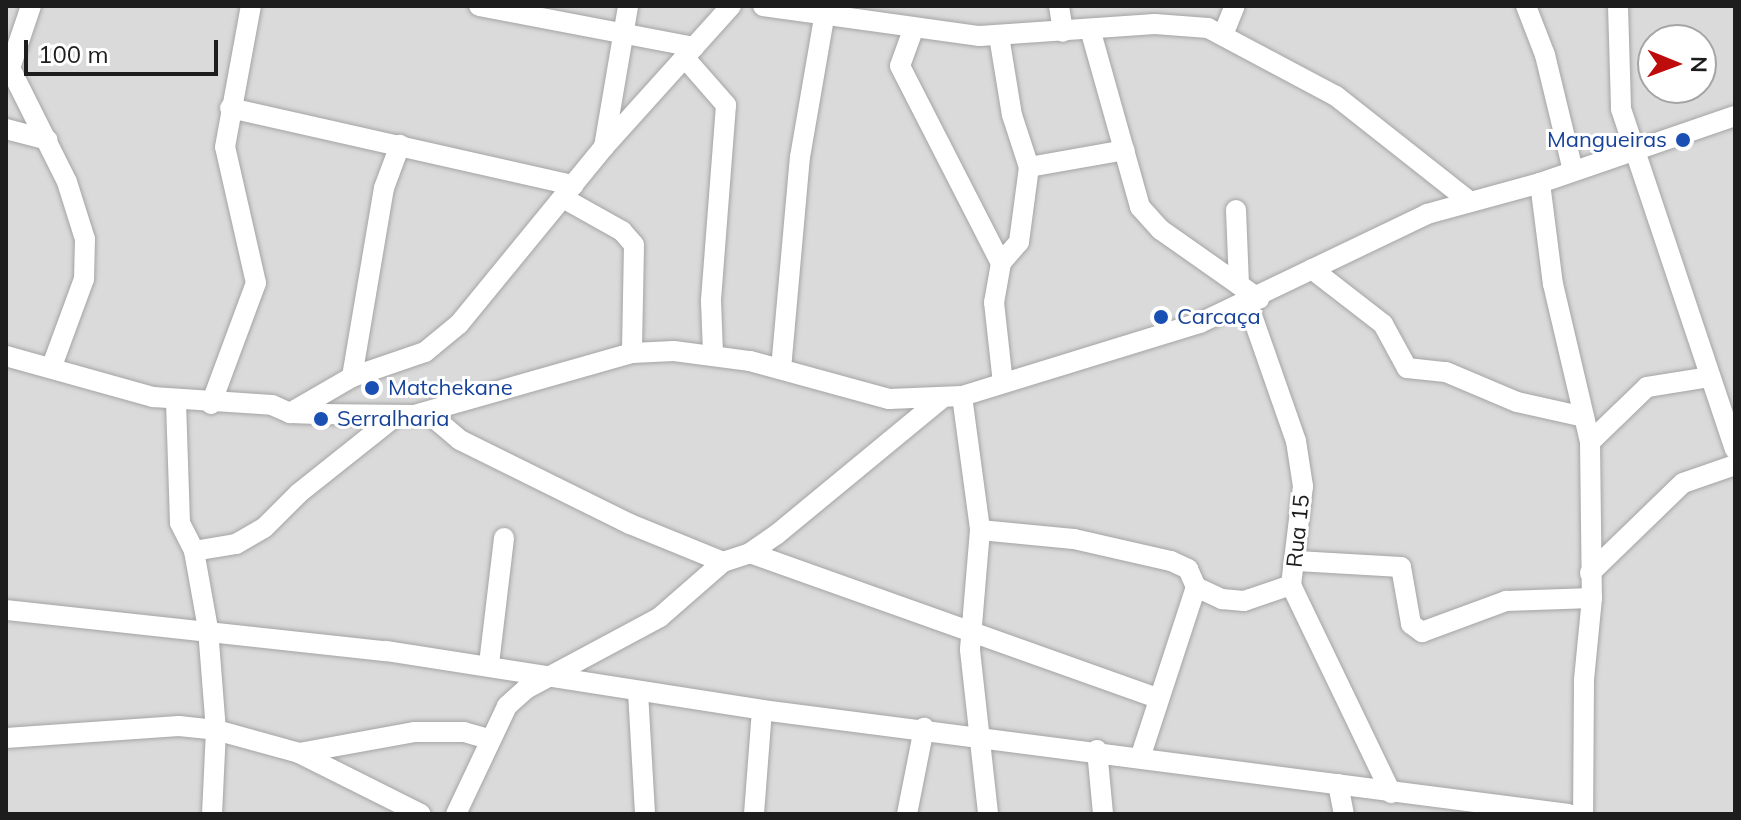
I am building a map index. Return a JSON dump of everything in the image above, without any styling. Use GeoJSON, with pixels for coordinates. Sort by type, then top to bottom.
{"type":"FeatureCollection","features":[{"type":"Feature","properties":{"kind":"street"},"geometry":{"type":"LineString","coordinates":[[31,6],[8,62],[76,202],[87,259],[71,322],[52,366]]}},
{"type":"Feature","properties":{"kind":"street"},"geometry":{"type":"LineString","coordinates":[[211,404],[256,283],[225,161],[230,108],[251,6]]}},
{"type":"Feature","properties":{"kind":"street"},"geometry":{"type":"LineString","coordinates":[[479,6],[689,52],[726,105],[711,301],[713,354]]}},
{"type":"Feature","properties":{"kind":"street"},"geometry":{"type":"LineString","coordinates":[[604,147],[628,6]]}},
{"type":"Feature","properties":{"kind":"street"},"geometry":{"type":"LineString","coordinates":[[290,413],[352,377],[425,352],[445,337],[604,147],[731,6]]}},
{"type":"Feature","properties":{"kind":"street"},"geometry":{"type":"LineString","coordinates":[[763,6],[913,30],[999,36],[1090,29],[1174,15],[1223,35],[1336,96],[1469,201]]}},
{"type":"Feature","properties":{"kind":"street"},"geometry":{"type":"LineString","coordinates":[[1059,6],[1063,32]]}},
{"type":"Feature","properties":{"kind":"street"},"geometry":{"type":"LineString","coordinates":[[1223,35],[1235,6]]}},
{"type":"Feature","properties":{"kind":"street"},"geometry":{"type":"LineString","coordinates":[[1526,6],[1545,55],[1573,171]]}},
{"type":"Feature","properties":{"kind":"street"},"geometry":{"type":"LineString","coordinates":[[1618,6],[1621,109],[1720,390],[1735,449]]}},
{"type":"Feature","properties":{"kind":"street"},"geometry":{"type":"LineString","coordinates":[[781,369],[800,157],[824,18]]}},
{"type":"Feature","properties":{"kind":"street"},"geometry":{"type":"LineString","coordinates":[[1090,29],[1136,197],[1147,215],[1249,296]]}},
{"type":"Feature","properties":{"kind":"street"},"geometry":{"type":"LineString","coordinates":[[913,30],[900,66],[1001,263]]}},
{"type":"Feature","properties":{"kind":"street"},"geometry":{"type":"LineString","coordinates":[[999,36],[1012,115],[1029,167],[1019,242],[1001,263],[994,302],[1003,383]]}},
{"type":"Feature","properties":{"kind":"street"},"geometry":{"type":"LineString","coordinates":[[230,108],[400,145],[568,191],[622,231],[634,245],[632,353]]}},
{"type":"Feature","properties":{"kind":"street"},"geometry":{"type":"LineString","coordinates":[[6,356],[176,402],[272,405],[290,413],[397,415],[427,412],[632,353],[713,354],[889,399],[952,398],[1249,296],[1312,269],[1391,229],[1469,201],[1540,183],[1635,152],[1735,116]]}},
{"type":"Feature","properties":{"kind":"street"},"geometry":{"type":"LineString","coordinates":[[6,129],[48,140]]}},
{"type":"Feature","properties":{"kind":"street"},"geometry":{"type":"LineString","coordinates":[[352,377],[384,188],[400,145]]}},
{"type":"Feature","properties":{"kind":"street"},"geometry":{"type":"LineString","coordinates":[[1029,167],[1125,150]]}},
{"type":"Feature","properties":{"kind":"street"},"geometry":{"type":"LineString","coordinates":[[1540,183],[1553,284],[1590,442],[1592,598],[1583,696],[1583,814]]}},
{"type":"Feature","properties":{"kind":"street","name":"Rua 15"},"geometry":{"type":"LineString","coordinates":[[1236,210],[1249,296],[1296,441],[1303,486],[1297,561],[1291,585],[1391,793]]}},
{"type":"Feature","properties":{"kind":"street"},"geometry":{"type":"LineString","coordinates":[[1312,269],[1383,324],[1407,368],[1446,372],[1517,402],[1584,417]]}},
{"type":"Feature","properties":{"kind":"street"},"geometry":{"type":"LineString","coordinates":[[1590,442],[1647,387],[1720,390]]}},
{"type":"Feature","properties":{"kind":"street"},"geometry":{"type":"LineString","coordinates":[[952,398],[980,530],[970,631],[975,733],[988,814]]}},
{"type":"Feature","properties":{"kind":"street"},"geometry":{"type":"LineString","coordinates":[[456,814],[488,739],[507,706],[548,674],[624,640],[723,562],[750,553],[952,398]]}},
{"type":"Feature","properties":{"kind":"street"},"geometry":{"type":"LineString","coordinates":[[176,402],[180,523],[194,551],[208,629],[216,730],[212,814]]}},
{"type":"Feature","properties":{"kind":"street"},"geometry":{"type":"LineString","coordinates":[[427,412],[475,447],[630,524],[723,562]]}},
{"type":"Feature","properties":{"kind":"street"},"geometry":{"type":"LineString","coordinates":[[194,551],[236,544],[264,528],[397,415]]}},
{"type":"Feature","properties":{"kind":"street"},"geometry":{"type":"LineString","coordinates":[[1590,573],[1683,483],[1735,465]]}},
{"type":"Feature","properties":{"kind":"street"},"geometry":{"type":"LineString","coordinates":[[980,530],[1074,539],[1171,561],[1188,569],[1196,587],[1222,599],[1244,601],[1291,585]]}},
{"type":"Feature","properties":{"kind":"street"},"geometry":{"type":"LineString","coordinates":[[489,664],[504,538]]}},
{"type":"Feature","properties":{"kind":"street"},"geometry":{"type":"LineString","coordinates":[[750,553],[1159,699]]}},
{"type":"Feature","properties":{"kind":"street"},"geometry":{"type":"LineString","coordinates":[[1297,561],[1401,567],[1411,624],[1422,632],[1506,601],[1592,598]]}},
{"type":"Feature","properties":{"kind":"street"},"geometry":{"type":"LineString","coordinates":[[1141,755],[1196,587]]}},
{"type":"Feature","properties":{"kind":"street"},"geometry":{"type":"LineString","coordinates":[[6,610],[208,629],[489,664],[638,692],[762,710],[975,733],[1391,793],[1568,814]]}},
{"type":"Feature","properties":{"kind":"street"},"geometry":{"type":"LineString","coordinates":[[638,692],[645,814]]}},
{"type":"Feature","properties":{"kind":"street"},"geometry":{"type":"LineString","coordinates":[[754,814],[762,710]]}},
{"type":"Feature","properties":{"kind":"street"},"geometry":{"type":"LineString","coordinates":[[6,738],[179,726],[216,730],[299,753],[421,814]]}},
{"type":"Feature","properties":{"kind":"street"},"geometry":{"type":"LineString","coordinates":[[907,814],[924,728]]}},
{"type":"Feature","properties":{"kind":"street"},"geometry":{"type":"LineString","coordinates":[[299,753],[415,732],[464,732],[488,739]]}},
{"type":"Feature","properties":{"kind":"street"},"geometry":{"type":"LineString","coordinates":[[1097,750],[1103,814]]}},
{"type":"Feature","properties":{"kind":"street"},"geometry":{"type":"LineString","coordinates":[[1338,784],[1344,814]]}},
{"type":"Feature","properties":{"kind":"shaded area"},"geometry":{"type":"Polygon","coordinates":[[[6,6],[1735,6],[1735,814],[6,814],[6,6]]]}},
{"type":"Feature","properties":{"kind":"place","name":"Mangueiras"},"geometry":{"type":"Point","coordinates":[1683,140]}},
{"type":"Feature","properties":{"kind":"place","name":"Carcaça"},"geometry":{"type":"Point","coordinates":[1161,317]}},
{"type":"Feature","properties":{"kind":"place","name":"Matchekane"},"geometry":{"type":"Point","coordinates":[372,388]}},
{"type":"Feature","properties":{"kind":"place","name":"Serralharia"},"geometry":{"type":"Point","coordinates":[321,419]}}]}
